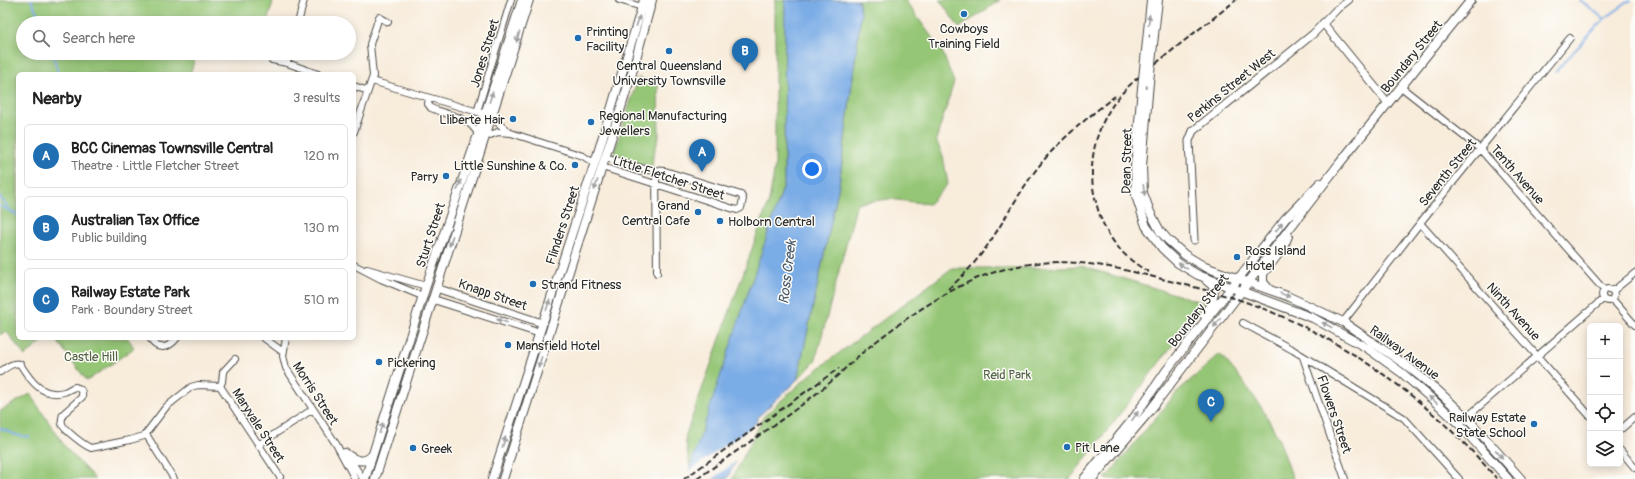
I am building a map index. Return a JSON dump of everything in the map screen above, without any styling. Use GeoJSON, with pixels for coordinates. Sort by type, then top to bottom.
{"type":"FeatureCollection","features":[{"type":"Feature","properties":{"kind":"main road","name":"Sturt Street"},"geometry":{"type":"LineString","coordinates":[[375,479],[474,172],[482,135],[478,112],[522,0]]}},
{"type":"Feature","properties":{"kind":"main road","name":"Sturt Street"},"geometry":{"type":"LineString","coordinates":[[364,479],[422,296],[465,169],[494,113],[529,0]]}},
{"type":"Feature","properties":{"kind":"main road"},"geometry":{"type":"LineString","coordinates":[[643,3],[647,4],[649,0]]}},
{"type":"Feature","properties":{"kind":"main road","name":"Flinders Street"},"geometry":{"type":"LineString","coordinates":[[492,479],[542,323],[599,161],[632,73],[652,0]]}},
{"type":"Feature","properties":{"kind":"main road","name":"Dean Street"},"geometry":{"type":"LineString","coordinates":[[1151,0],[1135,166],[1136,196],[1146,226],[1156,241],[1178,263],[1202,277],[1241,292]]}},
{"type":"Feature","properties":{"kind":"main road","name":"Dean Street"},"geometry":{"type":"LineString","coordinates":[[1158,0],[1142,166],[1144,193],[1150,212],[1160,230],[1185,255],[1205,267],[1248,282]]}},
{"type":"Feature","properties":{"kind":"main road","name":"Boundary Street"},"geometry":{"type":"LineString","coordinates":[[1092,479],[1148,413],[1339,164],[1471,0]]}},
{"type":"Feature","properties":{"kind":"main road","name":"Flinders Street"},"geometry":{"type":"LineString","coordinates":[[503,479],[551,326],[643,3]]}},
{"type":"Feature","properties":{"kind":"main road","name":"Boundary Street"},"geometry":{"type":"LineString","coordinates":[[1084,479],[1133,419],[1182,350],[1285,220],[1339,164]]}},
{"type":"Feature","properties":{"kind":"main road"},"geometry":{"type":"LineString","coordinates":[[465,169],[474,172]]}},
{"type":"Feature","properties":{"kind":"main road"},"geometry":{"type":"LineString","coordinates":[[1269,290],[1263,282],[1263,274],[1283,248],[1296,221]]}},
{"type":"Feature","properties":{"kind":"main road"},"geometry":{"type":"LineString","coordinates":[[1182,350],[1213,298],[1213,286],[1202,277]]}},
{"type":"Feature","properties":{"kind":"main road","name":"Railway Avenue"},"geometry":{"type":"LineString","coordinates":[[1248,282],[1308,305],[1343,322],[1406,365],[1436,389],[1467,418],[1521,479]]}},
{"type":"Feature","properties":{"kind":"main road"},"geometry":{"type":"LineString","coordinates":[[426,286],[436,288]]}},
{"type":"Feature","properties":{"kind":"main road","name":"Railway Avenue"},"geometry":{"type":"LineString","coordinates":[[1241,292],[1307,315],[1338,330],[1367,348],[1402,374],[1442,407],[1508,479]]}},
{"type":"Feature","properties":{"kind":"main road"},"geometry":{"type":"LineString","coordinates":[[422,296],[432,299]]}},
{"type":"Feature","properties":{"kind":"main road"},"geometry":{"type":"LineString","coordinates":[[542,323],[551,326]]}},
{"type":"Feature","properties":{"kind":"main road"},"geometry":{"type":"LineString","coordinates":[[539,333],[548,336]]}},
{"type":"Feature","properties":{"kind":"main road"},"geometry":{"type":"LineString","coordinates":[[345,453],[353,459],[362,461],[367,460],[372,455]]}},
{"type":"Feature","properties":{"kind":"street"},"geometry":{"type":"LineString","coordinates":[[300,16],[304,0]]}},
{"type":"Feature","properties":{"kind":"street","name":"Jones Street"},"geometry":{"type":"LineString","coordinates":[[466,120],[478,112],[511,0]]}},
{"type":"Feature","properties":{"kind":"street"},"geometry":{"type":"LineString","coordinates":[[619,0],[643,3]]}},
{"type":"Feature","properties":{"kind":"street","name":"Perkins Street West"},"geometry":{"type":"LineString","coordinates":[[1194,240],[1189,141],[1193,131],[1313,34],[1336,10],[1349,0]]}},
{"type":"Feature","properties":{"kind":"street"},"geometry":{"type":"LineString","coordinates":[[356,126],[372,81],[373,71],[370,48],[372,35],[379,17],[388,22]]}},
{"type":"Feature","properties":{"kind":"street"},"geometry":{"type":"LineString","coordinates":[[1324,23],[1388,103]]}},
{"type":"Feature","properties":{"kind":"street","name":"Seventh Street"},"geometry":{"type":"LineString","coordinates":[[1343,322],[1420,222],[1570,38]]}},
{"type":"Feature","properties":{"kind":"street"},"geometry":{"type":"LineString","coordinates":[[272,60],[287,63],[312,72]]}},
{"type":"Feature","properties":{"kind":"street"},"geometry":{"type":"LineString","coordinates":[[372,81],[478,112]]}},
{"type":"Feature","properties":{"kind":"street"},"geometry":{"type":"LineString","coordinates":[[356,87],[368,91]]}},
{"type":"Feature","properties":{"kind":"street","name":"Tenth Avenue"},"geometry":{"type":"LineString","coordinates":[[1401,87],[1480,149],[1604,290]]}},
{"type":"Feature","properties":{"kind":"street"},"geometry":{"type":"LineString","coordinates":[[429,98],[428,104],[431,108],[466,120],[482,135],[498,132],[511,132]]}},
{"type":"Feature","properties":{"kind":"street"},"geometry":{"type":"LineString","coordinates":[[494,113],[499,124],[511,132],[599,161]]}},
{"type":"Feature","properties":{"kind":"street","name":"Little Fletcher Street"},"geometry":{"type":"LineString","coordinates":[[599,161],[648,170],[665,171],[741,195],[743,199],[740,209],[737,210],[656,184],[599,161]]}},
{"type":"Feature","properties":{"kind":"street"},"geometry":{"type":"LineString","coordinates":[[656,170],[657,273]]}},
{"type":"Feature","properties":{"kind":"street","name":"Ninth Avenue"},"geometry":{"type":"LineString","coordinates":[[1420,222],[1587,412]]}},
{"type":"Feature","properties":{"kind":"street"},"geometry":{"type":"LineString","coordinates":[[356,266],[426,286]]}},
{"type":"Feature","properties":{"kind":"street"},"geometry":{"type":"LineString","coordinates":[[356,266],[403,289],[422,296]]}},
{"type":"Feature","properties":{"kind":"street"},"geometry":{"type":"LineString","coordinates":[[1613,291],[1635,273]]}},
{"type":"Feature","properties":{"kind":"street"},"geometry":{"type":"LineString","coordinates":[[403,289],[405,280]]}},
{"type":"Feature","properties":{"kind":"street","name":"Knapp Street"},"geometry":{"type":"LineString","coordinates":[[436,288],[542,323]]}},
{"type":"Feature","properties":{"kind":"street"},"geometry":{"type":"LineString","coordinates":[[1603,299],[1602,293],[1604,290],[1609,289],[1613,291]]}},
{"type":"Feature","properties":{"kind":"street"},"geometry":{"type":"LineString","coordinates":[[1612,299],[1614,296],[1613,291]]}},
{"type":"Feature","properties":{"kind":"street"},"geometry":{"type":"LineString","coordinates":[[452,306],[455,294]]}},
{"type":"Feature","properties":{"kind":"street","name":"Knapp Street"},"geometry":{"type":"LineString","coordinates":[[432,299],[539,333]]}},
{"type":"Feature","properties":{"kind":"street"},"geometry":{"type":"LineString","coordinates":[[1459,424],[1603,299]]}},
{"type":"Feature","properties":{"kind":"street"},"geometry":{"type":"LineString","coordinates":[[1603,299],[1608,301],[1612,299]]}},
{"type":"Feature","properties":{"kind":"street"},"geometry":{"type":"LineString","coordinates":[[1612,299],[1635,325]]}},
{"type":"Feature","properties":{"kind":"street"},"geometry":{"type":"LineString","coordinates":[[1243,323],[1294,350],[1303,357],[1404,418],[1459,479]]}},
{"type":"Feature","properties":{"kind":"street"},"geometry":{"type":"LineString","coordinates":[[151,340],[155,345],[162,347],[171,345],[175,340]]}},
{"type":"Feature","properties":{"kind":"street"},"geometry":{"type":"LineString","coordinates":[[267,340],[283,352],[286,340]]}},
{"type":"Feature","properties":{"kind":"street","name":"Morris Street"},"geometry":{"type":"LineString","coordinates":[[283,352],[283,359],[286,368],[336,444],[355,479]]}},
{"type":"Feature","properties":{"kind":"street","name":"Flowers Street"},"geometry":{"type":"LineString","coordinates":[[1303,357],[1345,479]]}},
{"type":"Feature","properties":{"kind":"street"},"geometry":{"type":"LineString","coordinates":[[0,372],[11,365],[18,363],[30,380],[42,391],[59,392],[75,387],[79,388],[82,391],[82,397],[63,414],[62,423],[65,429],[86,446],[92,448],[130,440],[146,434],[166,407],[189,388],[198,385],[220,386],[223,372],[235,359]]}},
{"type":"Feature","properties":{"kind":"street","name":"Maryvale Street"},"geometry":{"type":"LineString","coordinates":[[220,386],[280,477]]}},
{"type":"Feature","properties":{"kind":"street"},"geometry":{"type":"LineString","coordinates":[[258,444],[313,409]]}},
{"type":"Feature","properties":{"kind":"street"},"geometry":{"type":"LineString","coordinates":[[1623,427],[1635,417]]}},
{"type":"Feature","properties":{"kind":"street"},"geometry":{"type":"LineString","coordinates":[[146,434],[174,479]]}},
{"type":"Feature","properties":{"kind":"street","name":"Morris Street"},"geometry":{"type":"LineString","coordinates":[[336,444],[345,453],[364,479]]}},
{"type":"Feature","properties":{"kind":"street"},"geometry":{"type":"LineString","coordinates":[[1623,454],[1635,468]]}},
{"type":"Feature","properties":{"kind":"green space","name":"Castle Hill"},"geometry":{"type":"Polygon","coordinates":[[[0,0],[278,0],[273,1],[269,16],[16,16],[16,60],[195,60],[191,72],[16,72],[16,340],[44,340],[25,356],[6,331],[0,335],[0,0]]]}},
{"type":"Feature","properties":{"kind":"green space"},"geometry":{"type":"Polygon","coordinates":[[[775,0],[785,0],[784,185],[690,469],[685,437],[769,201],[775,166],[775,0]]]}},
{"type":"Feature","properties":{"kind":"green space"},"geometry":{"type":"Polygon","coordinates":[[[858,0],[905,0],[942,51],[954,82],[936,140],[943,156],[948,184],[929,204],[889,199],[857,203],[815,362],[797,380],[839,185],[861,13],[858,0]]]}},
{"type":"Feature","properties":{"kind":"green space","name":"Cowboys Training Field"},"geometry":{"type":"Polygon","coordinates":[[[940,0],[1000,0],[959,28],[940,0]]]}},
{"type":"Feature","properties":{"kind":"green space"},"geometry":{"type":"Polygon","coordinates":[[[638,78],[658,82],[659,137],[653,156],[652,168],[613,156],[638,78]]]}},
{"type":"Feature","properties":{"kind":"green space","name":"Reid Park"},"geometry":{"type":"Polygon","coordinates":[[[1081,266],[1205,303],[1070,479],[732,479],[764,416],[806,378],[952,268],[1035,268],[1081,266]]]}},
{"type":"Feature","properties":{"kind":"green space","name":"Castle Hill"},"geometry":{"type":"Polygon","coordinates":[[[56,340],[129,340],[134,348],[87,381],[56,340]]]}},
{"type":"Feature","properties":{"kind":"green space"},"geometry":{"type":"Polygon","coordinates":[[[1220,354],[1244,383],[1266,415],[1280,443],[1293,479],[1105,479],[1177,392],[1220,354]]]}},
{"type":"Feature","properties":{"kind":"green space"},"geometry":{"type":"Polygon","coordinates":[[[30,394],[66,448],[95,479],[0,479],[0,411],[30,394]]]}},
{"type":"Feature","properties":{"kind":"water","name":"Ross Creek"},"geometry":{"type":"Polygon","coordinates":[[[785,0],[858,0],[861,13],[839,185],[797,380],[759,416],[727,479],[686,479],[784,185],[785,0]]]}},
{"type":"Feature","properties":{"kind":"pier"},"geometry":{"type":"Polygon","coordinates":[[[757,423],[738,460],[712,479],[684,479],[686,473],[757,423]]]}},
{"type":"Feature","properties":{"kind":"waterway"},"geometry":{"type":"LineString","coordinates":[[31,0],[39,16]]}},
{"type":"Feature","properties":{"kind":"waterway"},"geometry":{"type":"LineString","coordinates":[[1580,0],[1604,19]]}},
{"type":"Feature","properties":{"kind":"waterway"},"geometry":{"type":"LineString","coordinates":[[1556,71],[1604,19],[1631,0]]}},
{"type":"Feature","properties":{"kind":"waterway"},"geometry":{"type":"LineString","coordinates":[[55,60],[58,72]]}},
{"type":"Feature","properties":{"kind":"waterway"},"geometry":{"type":"LineString","coordinates":[[0,197],[10,210]]}},
{"type":"Feature","properties":{"kind":"waterway"},"geometry":{"type":"LineString","coordinates":[[0,206],[16,214]]}},
{"type":"Feature","properties":{"kind":"waterway"},"geometry":{"type":"LineString","coordinates":[[0,428],[16,435],[29,437]]}},
{"type":"Feature","properties":{"kind":"railway"},"geometry":{"type":"LineString","coordinates":[[1149,272],[1139,266],[1122,251],[1108,234],[1103,224],[1093,187],[1092,172],[1096,142],[1107,114],[1115,101],[1125,90],[1146,71],[1236,0]]}},
{"type":"Feature","properties":{"kind":"railway"},"geometry":{"type":"LineString","coordinates":[[948,289],[975,262],[995,234],[1033,174],[1051,152],[1071,132],[1115,96]]}},
{"type":"Feature","properties":{"kind":"railway"},"geometry":{"type":"LineString","coordinates":[[697,479],[779,422],[826,386],[857,357],[880,339],[906,319],[935,300],[978,278],[1002,270],[1047,262],[1070,262],[1115,268],[1225,295],[1272,312],[1309,329],[1378,370],[1410,395],[1441,421],[1470,449],[1497,479]]}},
{"type":"Feature","properties":{"kind":"railway"},"geometry":{"type":"LineString","coordinates":[[684,479],[839,368]]}},
{"type":"Feature","properties":{"kind":"place","name":"Cowboys Training Field"},"geometry":{"type":"Point","coordinates":[964,14]}},
{"type":"Feature","properties":{"kind":"place","name":"Printing Facility"},"geometry":{"type":"Point","coordinates":[578,38]}},
{"type":"Feature","properties":{"kind":"place","name":"Central Queensland University Townsville"},"geometry":{"type":"Point","coordinates":[669,51]}},
{"type":"Feature","properties":{"kind":"place","name":"Australian Tax Office"},"geometry":{"type":"Point","coordinates":[745,71]}},
{"type":"Feature","properties":{"kind":"place","name":"Lliberte Hair"},"geometry":{"type":"Point","coordinates":[513,119]}},
{"type":"Feature","properties":{"kind":"place","name":"Regional Manufacturing Jewellers"},"geometry":{"type":"Point","coordinates":[591,122]}},
{"type":"Feature","properties":{"kind":"place","name":"Little Sunshine & Co."},"geometry":{"type":"Point","coordinates":[575,165]}},
{"type":"Feature","properties":{"kind":"place","name":"BCC Cinemas Townsville Central"},"geometry":{"type":"Point","coordinates":[702,172]}},
{"type":"Feature","properties":{"kind":"place","name":"Parry"},"geometry":{"type":"Point","coordinates":[446,176]}},
{"type":"Feature","properties":{"kind":"place","name":"Grand Central Cafe"},"geometry":{"type":"Point","coordinates":[698,212]}},
{"type":"Feature","properties":{"kind":"place","name":"Holborn Central"},"geometry":{"type":"Point","coordinates":[720,221]}},
{"type":"Feature","properties":{"kind":"place","name":"Ross Island Hotel"},"geometry":{"type":"Point","coordinates":[1237,257]}},
{"type":"Feature","properties":{"kind":"place","name":"Strand Fitness"},"geometry":{"type":"Point","coordinates":[533,284]}},
{"type":"Feature","properties":{"kind":"place","name":"Mansfield Hotel"},"geometry":{"type":"Point","coordinates":[508,345]}},
{"type":"Feature","properties":{"kind":"place","name":"Pickering"},"geometry":{"type":"Point","coordinates":[379,362]}},
{"type":"Feature","properties":{"kind":"place","name":"Railway Estate Park"},"geometry":{"type":"Point","coordinates":[1211,422]}},
{"type":"Feature","properties":{"kind":"place","name":"Railway Estate State School"},"geometry":{"type":"Point","coordinates":[1534,424]}},
{"type":"Feature","properties":{"kind":"place","name":"Pit Lane"},"geometry":{"type":"Point","coordinates":[1067,447]}},
{"type":"Feature","properties":{"kind":"place","name":"Greek"},"geometry":{"type":"Point","coordinates":[413,448]}}]}
